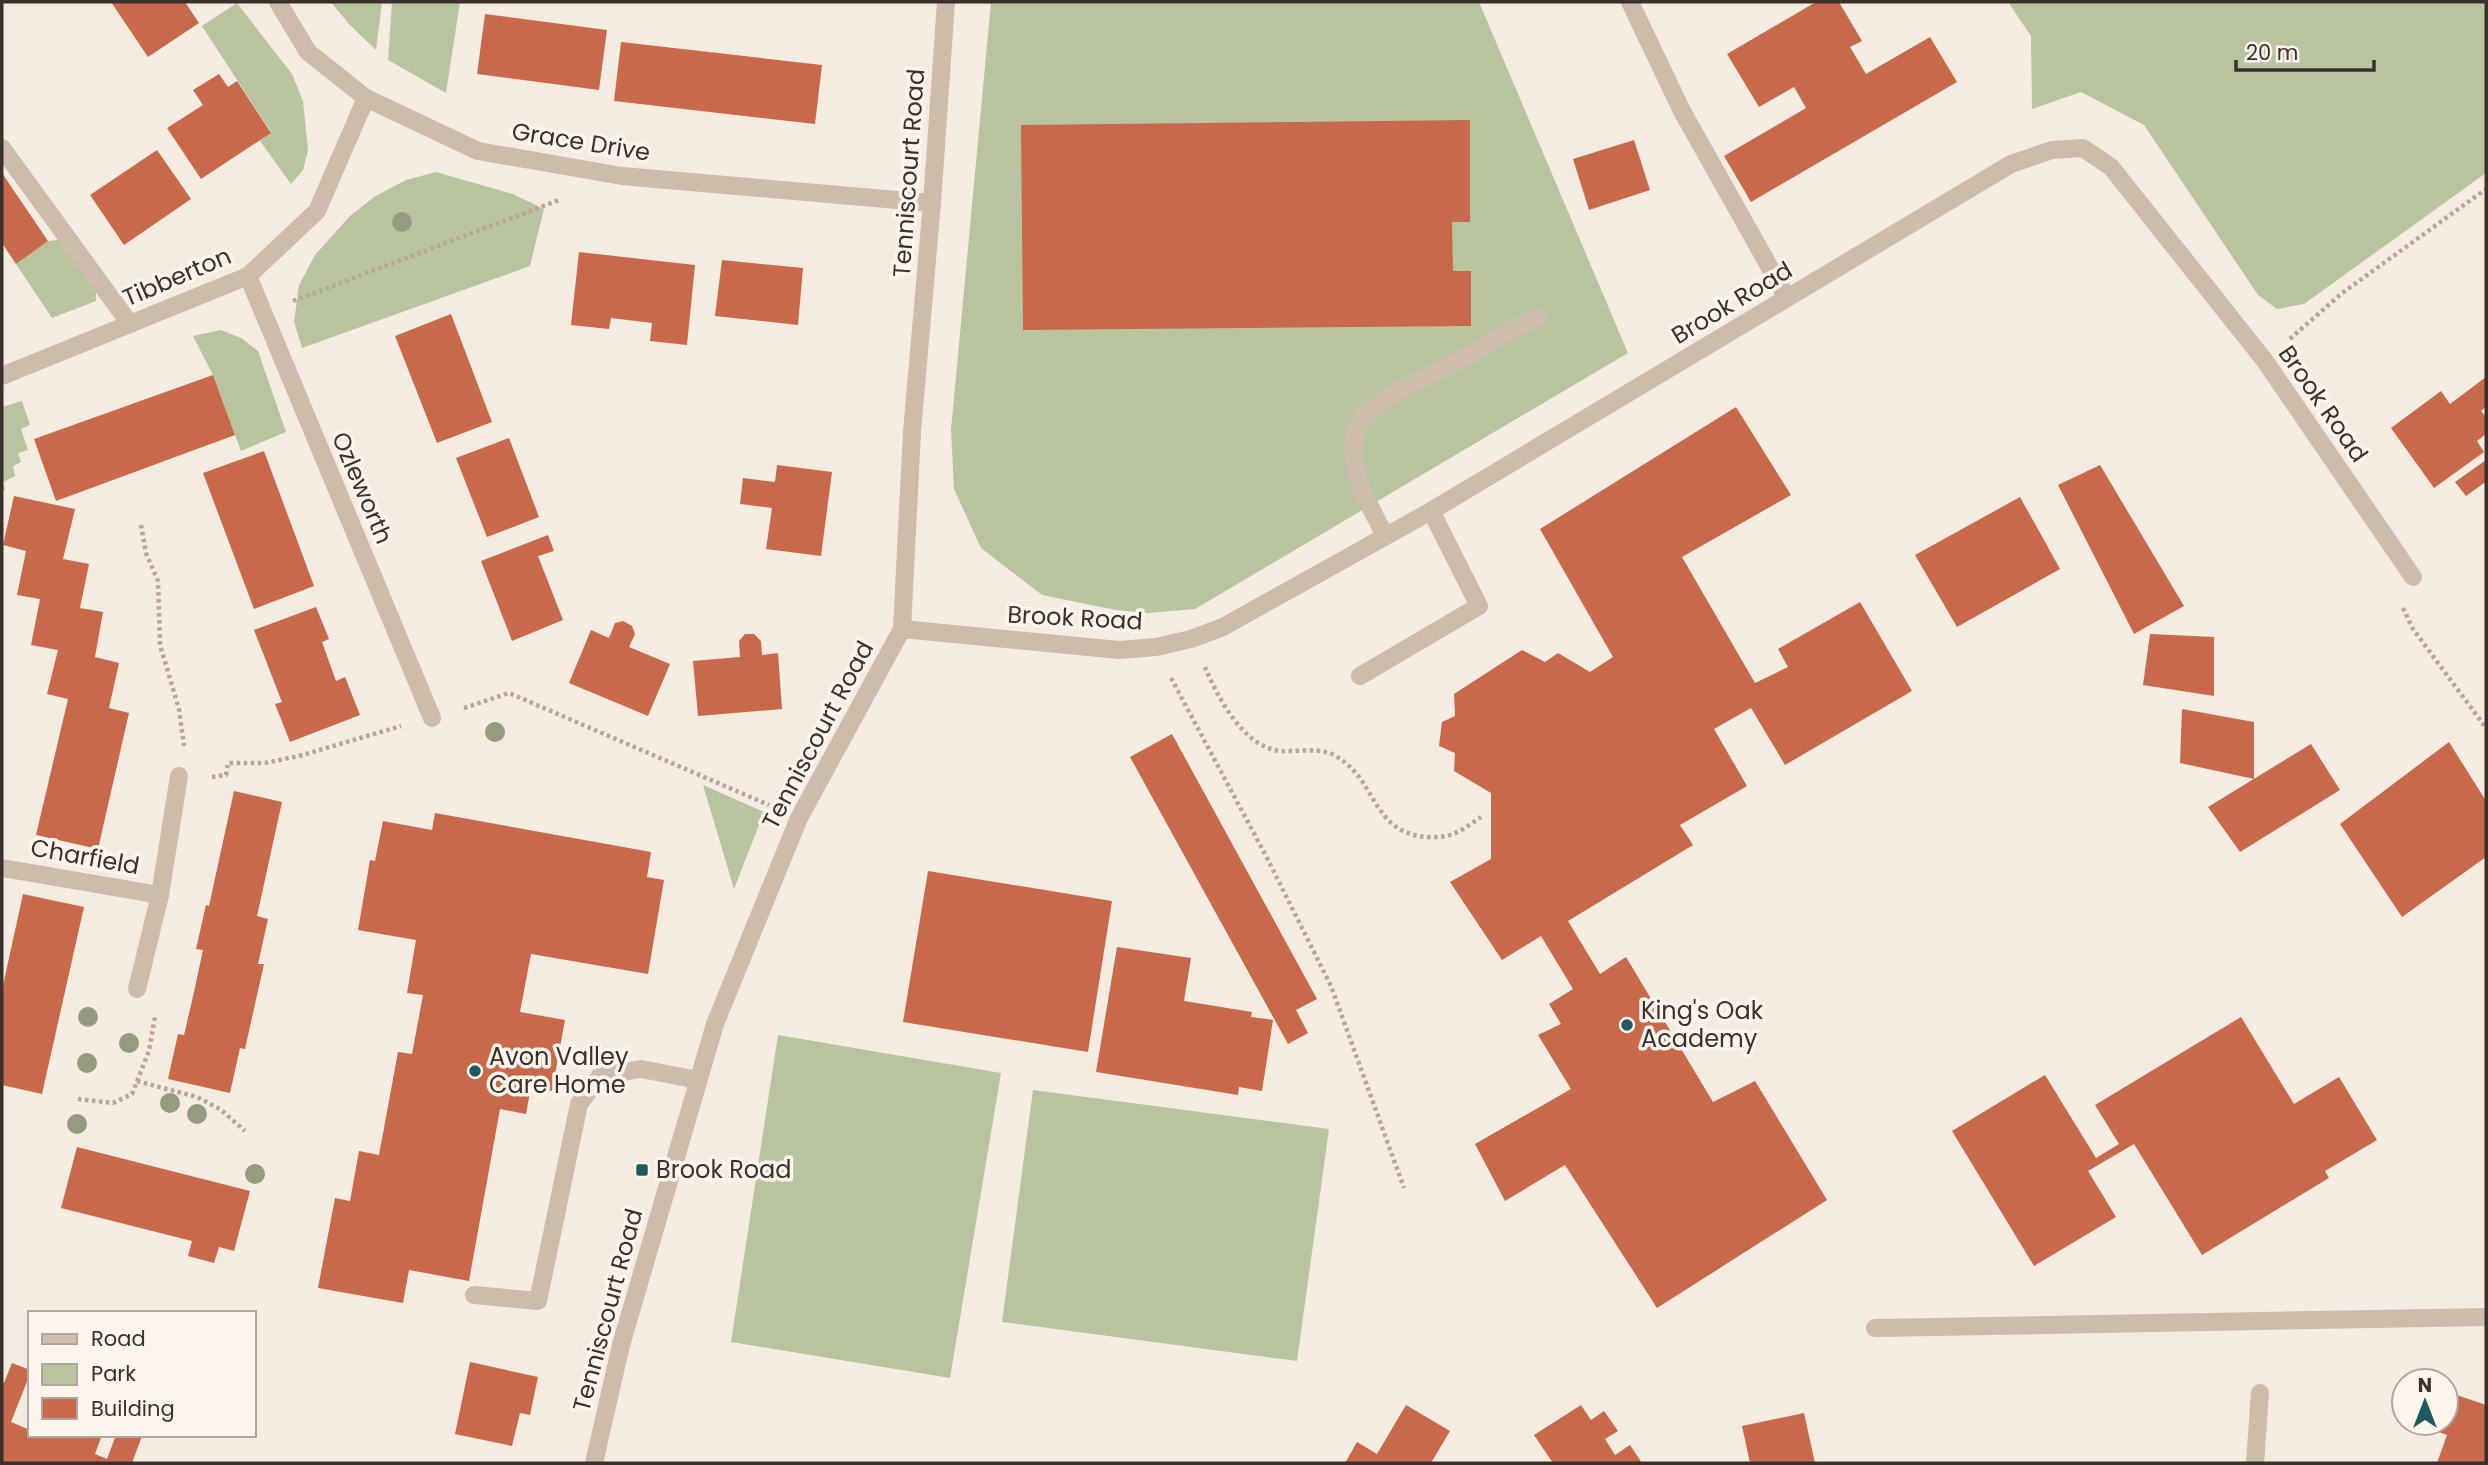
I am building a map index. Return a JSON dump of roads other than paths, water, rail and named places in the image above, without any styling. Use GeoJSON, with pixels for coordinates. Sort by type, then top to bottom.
{"type":"FeatureCollection","features":[{"type":"Feature","properties":{"kind":"street","name":"Grace Drive"},"geometry":{"type":"LineString","coordinates":[[278,2],[308,52],[366,98],[478,151],[622,176],[932,203]]}},
{"type":"Feature","properties":{"kind":"street","name":"Tenniscourt Road"},"geometry":{"type":"LineString","coordinates":[[594,1463],[621,1345],[715,1024],[799,818],[902,629],[912,432],[946,2]]}},
{"type":"Feature","properties":{"kind":"street"},"geometry":{"type":"LineString","coordinates":[[1629,2],[1682,111],[1787,298]]}},
{"type":"Feature","properties":{"kind":"street","name":"Tibberton"},"geometry":{"type":"LineString","coordinates":[[2,376],[248,276],[317,211],[366,98]]}},
{"type":"Feature","properties":{"kind":"street"},"geometry":{"type":"LineString","coordinates":[[2,148],[130,324]]}},
{"type":"Feature","properties":{"kind":"street","name":"Brook Road"},"geometry":{"type":"LineString","coordinates":[[902,629],[1119,650],[1156,647],[1191,639],[1223,627],[1431,511],[2011,164],[2052,150],[2083,148],[2111,167],[2264,361],[2413,577]]}},
{"type":"Feature","properties":{"kind":"street","name":"Ozleworth"},"geometry":{"type":"LineString","coordinates":[[248,276],[432,718]]}},
{"type":"Feature","properties":{"kind":"street"},"geometry":{"type":"LineString","coordinates":[[1385,536],[1356,475],[1353,442],[1361,419],[1376,404],[1538,317]]}},
{"type":"Feature","properties":{"kind":"street"},"geometry":{"type":"LineString","coordinates":[[1360,676],[1479,606],[1431,511]]}},
{"type":"Feature","properties":{"kind":"street","name":"Charfield"},"geometry":{"type":"LineString","coordinates":[[137,989],[160,895],[179,776]]}},
{"type":"Feature","properties":{"kind":"street","name":"Charfield"},"geometry":{"type":"LineString","coordinates":[[2,868],[160,895]]}},
{"type":"Feature","properties":{"kind":"street"},"geometry":{"type":"LineString","coordinates":[[474,1295],[538,1301],[579,1104],[600,1076],[641,1069],[698,1080]]}},
{"type":"Feature","properties":{"kind":"street"},"geometry":{"type":"LineString","coordinates":[[1875,1328],[2486,1317]]}},
{"type":"Feature","properties":{"kind":"street"},"geometry":{"type":"LineString","coordinates":[[2255,1463],[2260,1393]]}},
{"type":"Feature","properties":{"kind":"place","name":"King's Oak Academy"},"geometry":{"type":"Point","coordinates":[1627,1025]}},
{"type":"Feature","properties":{"kind":"place","name":"Avon Valley Care Home"},"geometry":{"type":"Point","coordinates":[475,1071]}},
{"type":"Feature","properties":{"kind":"place","name":"Brook Road"},"geometry":{"type":"Point","coordinates":[642,1170]}}]}
